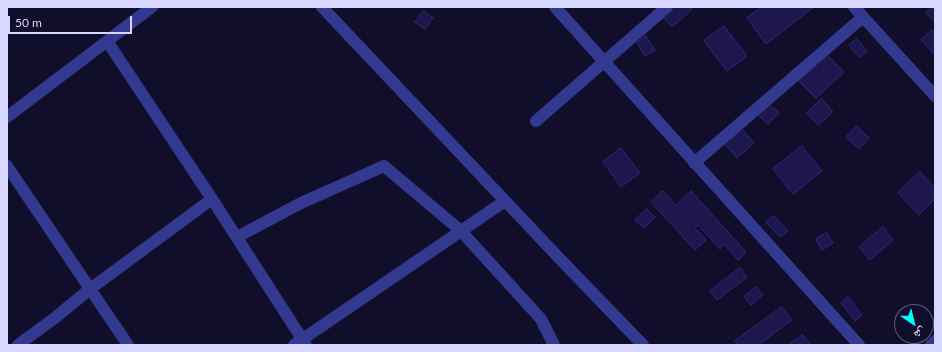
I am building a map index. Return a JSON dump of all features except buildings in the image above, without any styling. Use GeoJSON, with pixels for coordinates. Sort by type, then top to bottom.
{"type":"FeatureCollection","features":[{"type":"Feature","properties":{"kind":"street"},"geometry":{"type":"LineString","coordinates":[[7,117],[152,7]]}},
{"type":"Feature","properties":{"kind":"street"},"geometry":{"type":"LineString","coordinates":[[322,7],[643,345]]}},
{"type":"Feature","properties":{"kind":"street"},"geometry":{"type":"LineString","coordinates":[[555,7],[859,345]]}},
{"type":"Feature","properties":{"kind":"street"},"geometry":{"type":"LineString","coordinates":[[536,121],[667,7]]}},
{"type":"Feature","properties":{"kind":"street"},"geometry":{"type":"LineString","coordinates":[[854,7],[935,96]]}},
{"type":"Feature","properties":{"kind":"street"},"geometry":{"type":"LineString","coordinates":[[694,163],[863,17]]}},
{"type":"Feature","properties":{"kind":"street"},"geometry":{"type":"LineString","coordinates":[[107,41],[212,198],[301,343],[505,201]]}},
{"type":"Feature","properties":{"kind":"street"},"geometry":{"type":"LineString","coordinates":[[7,166],[128,345]]}},
{"type":"Feature","properties":{"kind":"street"},"geometry":{"type":"LineString","coordinates":[[237,237],[301,203],[384,166],[461,231],[541,319],[554,345]]}},
{"type":"Feature","properties":{"kind":"street"},"geometry":{"type":"LineString","coordinates":[[18,345],[212,198]]}},
{"type":"Feature","properties":{"kind":"street"},"geometry":{"type":"LineString","coordinates":[[931,345],[935,341]]}}]}
